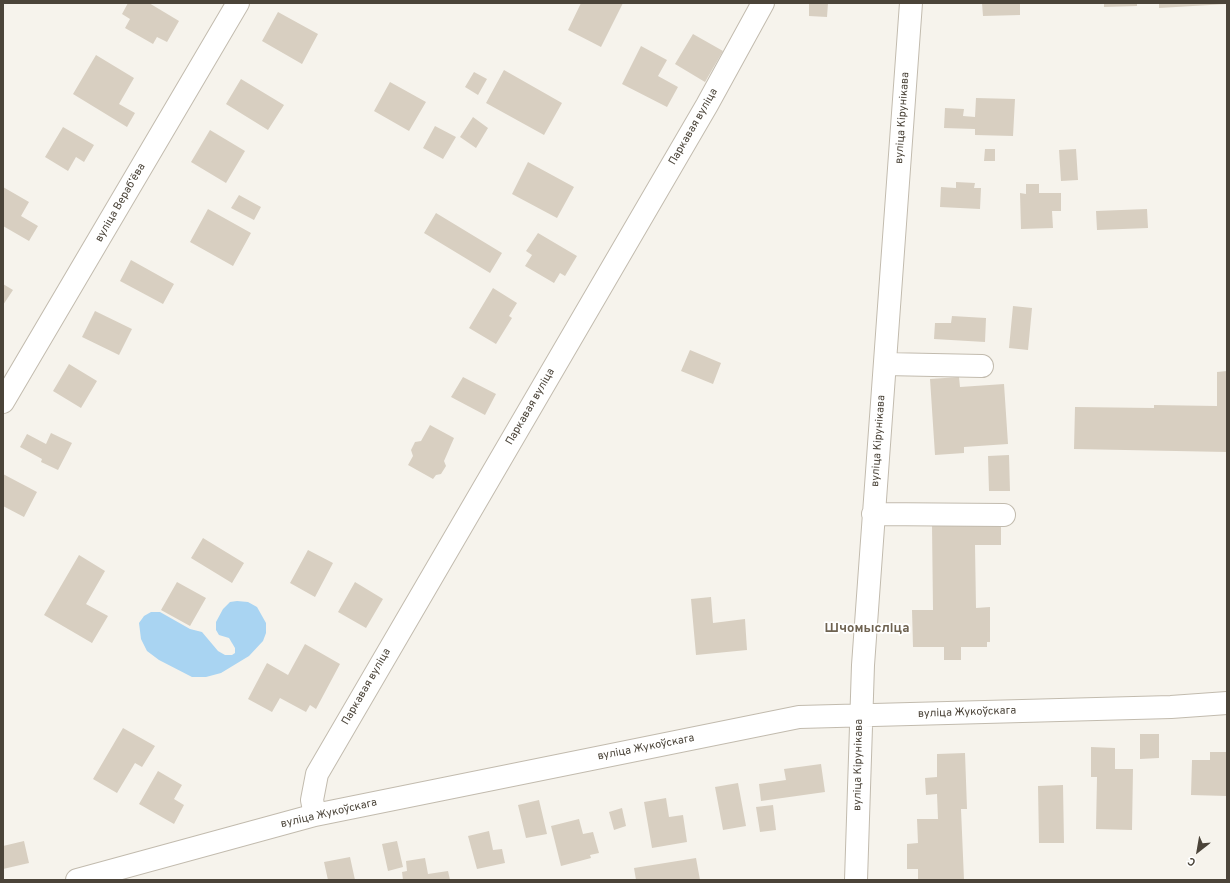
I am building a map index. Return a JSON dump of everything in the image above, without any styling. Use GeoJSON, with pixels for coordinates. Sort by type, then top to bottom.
{"type":"FeatureCollection","features":[{"type":"Feature","properties":{"kind":"street","name":"вуліца Верабʼёва"},"geometry":{"type":"LineString","coordinates":[[3,402],[238,3]]}},
{"type":"Feature","properties":{"kind":"street","name":"Паркавая вуліца"},"geometry":{"type":"LineString","coordinates":[[315,816],[312,800],[317,774],[703,112],[763,3]]}},
{"type":"Feature","properties":{"kind":"street","name":"вуліца Кірунікава"},"geometry":{"type":"LineString","coordinates":[[856,880],[860,715],[873,514],[911,3]]}},
{"type":"Feature","properties":{"kind":"street"},"geometry":{"type":"LineString","coordinates":[[885,364],[982,366]]}},
{"type":"Feature","properties":{"kind":"street"},"geometry":{"type":"LineString","coordinates":[[873,514],[1004,515]]}},
{"type":"Feature","properties":{"kind":"street","name":"вуліца Жукоўскага"},"geometry":{"type":"LineString","coordinates":[[77,880],[315,816],[799,717],[1163,708],[1227,703]]}},
{"type":"Feature","properties":{"kind":"water"},"geometry":{"type":"Polygon","coordinates":[[[230,602],[248,602],[257,607],[266,623],[266,633],[263,641],[249,656],[221,673],[206,677],[192,677],[159,660],[147,651],[141,639],[139,623],[144,616],[151,612],[160,612],[190,629],[202,632],[218,651],[225,655],[232,655],[235,653],[235,648],[229,638],[219,635],[216,630],[216,622],[223,609],[230,602]]]}},
{"type":"Feature","properties":{"kind":"building"},"geometry":{"type":"Polygon","coordinates":[[[128,3],[149,3],[179,21],[167,42],[157,37],[153,44],[125,28],[130,19],[122,14],[128,3]]]}},
{"type":"Feature","properties":{"kind":"building"},"geometry":{"type":"Polygon","coordinates":[[[581,3],[623,3],[601,47],[568,30],[581,3]]]}},
{"type":"Feature","properties":{"kind":"building"},"geometry":{"type":"Polygon","coordinates":[[[809,3],[828,3],[827,17],[809,16],[809,3]]]}},
{"type":"Feature","properties":{"kind":"building"},"geometry":{"type":"Polygon","coordinates":[[[982,3],[1020,3],[1020,15],[983,16],[982,3]]]}},
{"type":"Feature","properties":{"kind":"building"},"geometry":{"type":"Polygon","coordinates":[[[1104,3],[1137,3],[1137,6],[1104,7],[1104,3]]]}},
{"type":"Feature","properties":{"kind":"building"},"geometry":{"type":"Polygon","coordinates":[[[1159,3],[1227,3],[1227,4],[1159,8],[1159,3]]]}},
{"type":"Feature","properties":{"kind":"building"},"geometry":{"type":"Polygon","coordinates":[[[278,12],[318,34],[302,64],[262,41],[278,12]]]}},
{"type":"Feature","properties":{"kind":"building"},"geometry":{"type":"Polygon","coordinates":[[[693,34],[723,51],[705,82],[675,64],[693,34]]]}},
{"type":"Feature","properties":{"kind":"building"},"geometry":{"type":"Polygon","coordinates":[[[641,46],[667,60],[658,76],[678,87],[667,107],[622,84],[641,46]]]}},
{"type":"Feature","properties":{"kind":"building"},"geometry":{"type":"Polygon","coordinates":[[[96,55],[134,78],[119,104],[135,113],[127,127],[73,94],[96,55]]]}},
{"type":"Feature","properties":{"kind":"building"},"geometry":{"type":"Polygon","coordinates":[[[504,70],[562,103],[544,135],[486,103],[504,70]]]}},
{"type":"Feature","properties":{"kind":"building"},"geometry":{"type":"Polygon","coordinates":[[[474,72],[487,79],[478,95],[465,87],[474,72]]]}},
{"type":"Feature","properties":{"kind":"building"},"geometry":{"type":"Polygon","coordinates":[[[241,79],[284,105],[268,130],[226,104],[241,79]]]}},
{"type":"Feature","properties":{"kind":"building"},"geometry":{"type":"Polygon","coordinates":[[[390,82],[426,102],[409,131],[374,111],[390,82]]]}},
{"type":"Feature","properties":{"kind":"building"},"geometry":{"type":"Polygon","coordinates":[[[976,98],[1015,99],[1013,136],[975,135],[975,129],[944,128],[945,108],[964,109],[963,116],[975,117],[976,98]]]}},
{"type":"Feature","properties":{"kind":"building"},"geometry":{"type":"Polygon","coordinates":[[[473,117],[488,128],[476,148],[460,137],[473,117]]]}},
{"type":"Feature","properties":{"kind":"building"},"geometry":{"type":"Polygon","coordinates":[[[435,126],[456,137],[443,159],[423,148],[435,126]]]}},
{"type":"Feature","properties":{"kind":"building"},"geometry":{"type":"Polygon","coordinates":[[[63,127],[94,145],[84,162],[76,157],[68,171],[45,157],[63,127]]]}},
{"type":"Feature","properties":{"kind":"building"},"geometry":{"type":"Polygon","coordinates":[[[210,130],[245,151],[226,183],[191,162],[210,130]]]}},
{"type":"Feature","properties":{"kind":"building"},"geometry":{"type":"Polygon","coordinates":[[[985,149],[995,149],[995,161],[984,161],[985,149]]]}},
{"type":"Feature","properties":{"kind":"building"},"geometry":{"type":"Polygon","coordinates":[[[1076,149],[1078,180],[1061,181],[1059,150],[1076,149]]]}},
{"type":"Feature","properties":{"kind":"building"},"geometry":{"type":"Polygon","coordinates":[[[528,162],[574,187],[557,218],[512,194],[528,162]]]}},
{"type":"Feature","properties":{"kind":"building"},"geometry":{"type":"Polygon","coordinates":[[[956,182],[975,183],[974,188],[981,188],[980,209],[940,207],[941,187],[956,188],[956,182]]]}},
{"type":"Feature","properties":{"kind":"building"},"geometry":{"type":"Polygon","coordinates":[[[1026,184],[1039,184],[1039,193],[1061,193],[1061,211],[1052,211],[1053,228],[1021,229],[1020,193],[1026,194],[1026,184]]]}},
{"type":"Feature","properties":{"kind":"building"},"geometry":{"type":"Polygon","coordinates":[[[3,187],[29,202],[21,216],[38,226],[29,241],[3,226],[3,187]]]}},
{"type":"Feature","properties":{"kind":"building"},"geometry":{"type":"Polygon","coordinates":[[[239,195],[261,207],[254,220],[231,208],[239,195]]]}},
{"type":"Feature","properties":{"kind":"building"},"geometry":{"type":"Polygon","coordinates":[[[208,209],[251,233],[233,266],[190,242],[208,209]]]}},
{"type":"Feature","properties":{"kind":"building"},"geometry":{"type":"Polygon","coordinates":[[[1147,209],[1148,228],[1097,230],[1096,211],[1147,209]]]}},
{"type":"Feature","properties":{"kind":"building"},"geometry":{"type":"Polygon","coordinates":[[[436,213],[502,253],[490,273],[424,233],[436,213]]]}},
{"type":"Feature","properties":{"kind":"building"},"geometry":{"type":"Polygon","coordinates":[[[538,233],[577,256],[565,276],[560,273],[554,283],[525,266],[532,255],[526,251],[538,233]]]}},
{"type":"Feature","properties":{"kind":"building"},"geometry":{"type":"Polygon","coordinates":[[[131,260],[174,284],[163,304],[120,281],[131,260]]]}},
{"type":"Feature","properties":{"kind":"building"},"geometry":{"type":"Polygon","coordinates":[[[3,284],[13,290],[3,305],[3,284]]]}},
{"type":"Feature","properties":{"kind":"building"},"geometry":{"type":"Polygon","coordinates":[[[493,288],[517,303],[509,316],[512,318],[496,344],[469,328],[493,288]]]}},
{"type":"Feature","properties":{"kind":"building"},"geometry":{"type":"Polygon","coordinates":[[[1013,306],[1032,308],[1028,350],[1009,348],[1013,306]]]}},
{"type":"Feature","properties":{"kind":"building"},"geometry":{"type":"Polygon","coordinates":[[[95,311],[132,329],[119,355],[82,337],[95,311]]]}},
{"type":"Feature","properties":{"kind":"building"},"geometry":{"type":"Polygon","coordinates":[[[952,316],[986,318],[985,342],[934,339],[935,323],[951,323],[952,316]]]}},
{"type":"Feature","properties":{"kind":"building"},"geometry":{"type":"Polygon","coordinates":[[[690,350],[721,363],[713,384],[681,371],[690,350]]]}},
{"type":"Feature","properties":{"kind":"building"},"geometry":{"type":"Polygon","coordinates":[[[69,364],[97,381],[81,408],[53,391],[69,364]]]}},
{"type":"Feature","properties":{"kind":"building"},"geometry":{"type":"Polygon","coordinates":[[[1227,371],[1227,452],[1074,449],[1075,407],[1154,408],[1154,405],[1217,406],[1217,372],[1227,371]]]}},
{"type":"Feature","properties":{"kind":"building"},"geometry":{"type":"Polygon","coordinates":[[[463,377],[496,394],[485,415],[451,397],[463,377]]]}},
{"type":"Feature","properties":{"kind":"building"},"geometry":{"type":"Polygon","coordinates":[[[959,377],[960,387],[1004,384],[1008,444],[964,447],[964,453],[935,455],[930,379],[959,377]]]}},
{"type":"Feature","properties":{"kind":"building"},"geometry":{"type":"Polygon","coordinates":[[[430,425],[454,438],[444,461],[446,466],[441,474],[436,475],[433,479],[408,465],[413,456],[411,450],[415,442],[421,441],[430,425]]]}},
{"type":"Feature","properties":{"kind":"building"},"geometry":{"type":"Polygon","coordinates":[[[51,433],[72,443],[58,470],[41,462],[42,459],[20,447],[27,434],[46,444],[51,433]]]}},
{"type":"Feature","properties":{"kind":"building"},"geometry":{"type":"Polygon","coordinates":[[[1009,455],[1010,491],[989,491],[988,456],[1009,455]]]}},
{"type":"Feature","properties":{"kind":"building"},"geometry":{"type":"Polygon","coordinates":[[[3,474],[37,492],[24,517],[3,506],[3,474]]]}},
{"type":"Feature","properties":{"kind":"building"},"geometry":{"type":"Polygon","coordinates":[[[1001,524],[1001,545],[975,545],[976,608],[990,607],[990,642],[987,642],[987,647],[961,647],[961,660],[944,660],[944,647],[913,647],[912,610],[933,610],[932,525],[1001,524]]]}},
{"type":"Feature","properties":{"kind":"building"},"geometry":{"type":"Polygon","coordinates":[[[203,538],[244,563],[232,583],[191,558],[203,538]]]}},
{"type":"Feature","properties":{"kind":"building"},"geometry":{"type":"Polygon","coordinates":[[[308,550],[333,563],[315,597],[290,583],[308,550]]]}},
{"type":"Feature","properties":{"kind":"building"},"geometry":{"type":"Polygon","coordinates":[[[79,555],[105,571],[86,604],[108,616],[92,643],[44,615],[79,555]]]}},
{"type":"Feature","properties":{"kind":"building"},"geometry":{"type":"Polygon","coordinates":[[[177,582],[206,598],[190,626],[161,610],[177,582]]]}},
{"type":"Feature","properties":{"kind":"building"},"geometry":{"type":"Polygon","coordinates":[[[355,582],[383,599],[366,628],[338,612],[355,582]]]}},
{"type":"Feature","properties":{"kind":"building"},"geometry":{"type":"Polygon","coordinates":[[[711,597],[713,623],[745,619],[747,650],[696,655],[691,599],[711,597]]]}},
{"type":"Feature","properties":{"kind":"building"},"geometry":{"type":"Polygon","coordinates":[[[305,644],[340,664],[316,709],[310,705],[306,712],[280,698],[272,712],[248,699],[267,663],[288,675],[305,644]]]}},
{"type":"Feature","properties":{"kind":"building"},"geometry":{"type":"Polygon","coordinates":[[[123,728],[155,746],[142,767],[135,763],[117,793],[93,779],[123,728]]]}},
{"type":"Feature","properties":{"kind":"building"},"geometry":{"type":"Polygon","coordinates":[[[1140,734],[1159,734],[1159,758],[1140,759],[1140,734]]]}},
{"type":"Feature","properties":{"kind":"building"},"geometry":{"type":"Polygon","coordinates":[[[1091,747],[1115,748],[1115,769],[1133,769],[1132,830],[1096,829],[1097,777],[1091,777],[1091,747]]]}},
{"type":"Feature","properties":{"kind":"building"},"geometry":{"type":"Polygon","coordinates":[[[1210,752],[1227,752],[1227,796],[1191,795],[1192,760],[1210,760],[1210,752]]]}},
{"type":"Feature","properties":{"kind":"building"},"geometry":{"type":"Polygon","coordinates":[[[965,753],[967,809],[961,809],[964,880],[918,880],[918,869],[907,869],[907,844],[918,843],[917,819],[938,819],[937,794],[926,795],[925,778],[937,777],[937,754],[965,753]]]}},
{"type":"Feature","properties":{"kind":"building"},"geometry":{"type":"Polygon","coordinates":[[[821,764],[825,792],[761,801],[759,784],[786,780],[784,769],[821,764]]]}},
{"type":"Feature","properties":{"kind":"building"},"geometry":{"type":"Polygon","coordinates":[[[158,771],[182,785],[174,799],[184,805],[174,824],[139,804],[158,771]]]}},
{"type":"Feature","properties":{"kind":"building"},"geometry":{"type":"Polygon","coordinates":[[[738,783],[746,826],[723,830],[715,787],[738,783]]]}},
{"type":"Feature","properties":{"kind":"building"},"geometry":{"type":"Polygon","coordinates":[[[1063,785],[1064,843],[1039,843],[1038,786],[1063,785]]]}},
{"type":"Feature","properties":{"kind":"building"},"geometry":{"type":"Polygon","coordinates":[[[666,798],[669,817],[683,815],[687,842],[652,848],[644,802],[666,798]]]}},
{"type":"Feature","properties":{"kind":"building"},"geometry":{"type":"Polygon","coordinates":[[[539,800],[547,834],[526,838],[518,805],[539,800]]]}},
{"type":"Feature","properties":{"kind":"building"},"geometry":{"type":"Polygon","coordinates":[[[773,805],[776,830],[760,832],[756,807],[773,805]]]}},
{"type":"Feature","properties":{"kind":"building"},"geometry":{"type":"Polygon","coordinates":[[[622,808],[626,826],[614,830],[609,812],[622,808]]]}},
{"type":"Feature","properties":{"kind":"building"},"geometry":{"type":"Polygon","coordinates":[[[579,819],[583,834],[593,832],[599,853],[590,855],[591,858],[561,866],[551,826],[579,819]]]}},
{"type":"Feature","properties":{"kind":"building"},"geometry":{"type":"Polygon","coordinates":[[[489,831],[493,850],[502,849],[505,863],[477,869],[468,836],[489,831]]]}},
{"type":"Feature","properties":{"kind":"building"},"geometry":{"type":"Polygon","coordinates":[[[24,841],[29,863],[3,869],[3,846],[24,841]]]}},
{"type":"Feature","properties":{"kind":"building"},"geometry":{"type":"Polygon","coordinates":[[[397,841],[403,867],[388,871],[382,844],[397,841]]]}},
{"type":"Feature","properties":{"kind":"building"},"geometry":{"type":"Polygon","coordinates":[[[350,857],[355,880],[328,880],[324,862],[350,857]]]}},
{"type":"Feature","properties":{"kind":"building"},"geometry":{"type":"Polygon","coordinates":[[[425,858],[428,874],[448,871],[450,880],[403,880],[402,872],[407,871],[406,861],[425,858]]]}},
{"type":"Feature","properties":{"kind":"building"},"geometry":{"type":"Polygon","coordinates":[[[696,858],[700,880],[636,880],[634,868],[696,858]]]}},
{"type":"Feature","properties":{"kind":"district","name":"Шчомысліца"},"geometry":{"type":"Point","coordinates":[867,629]}}]}
